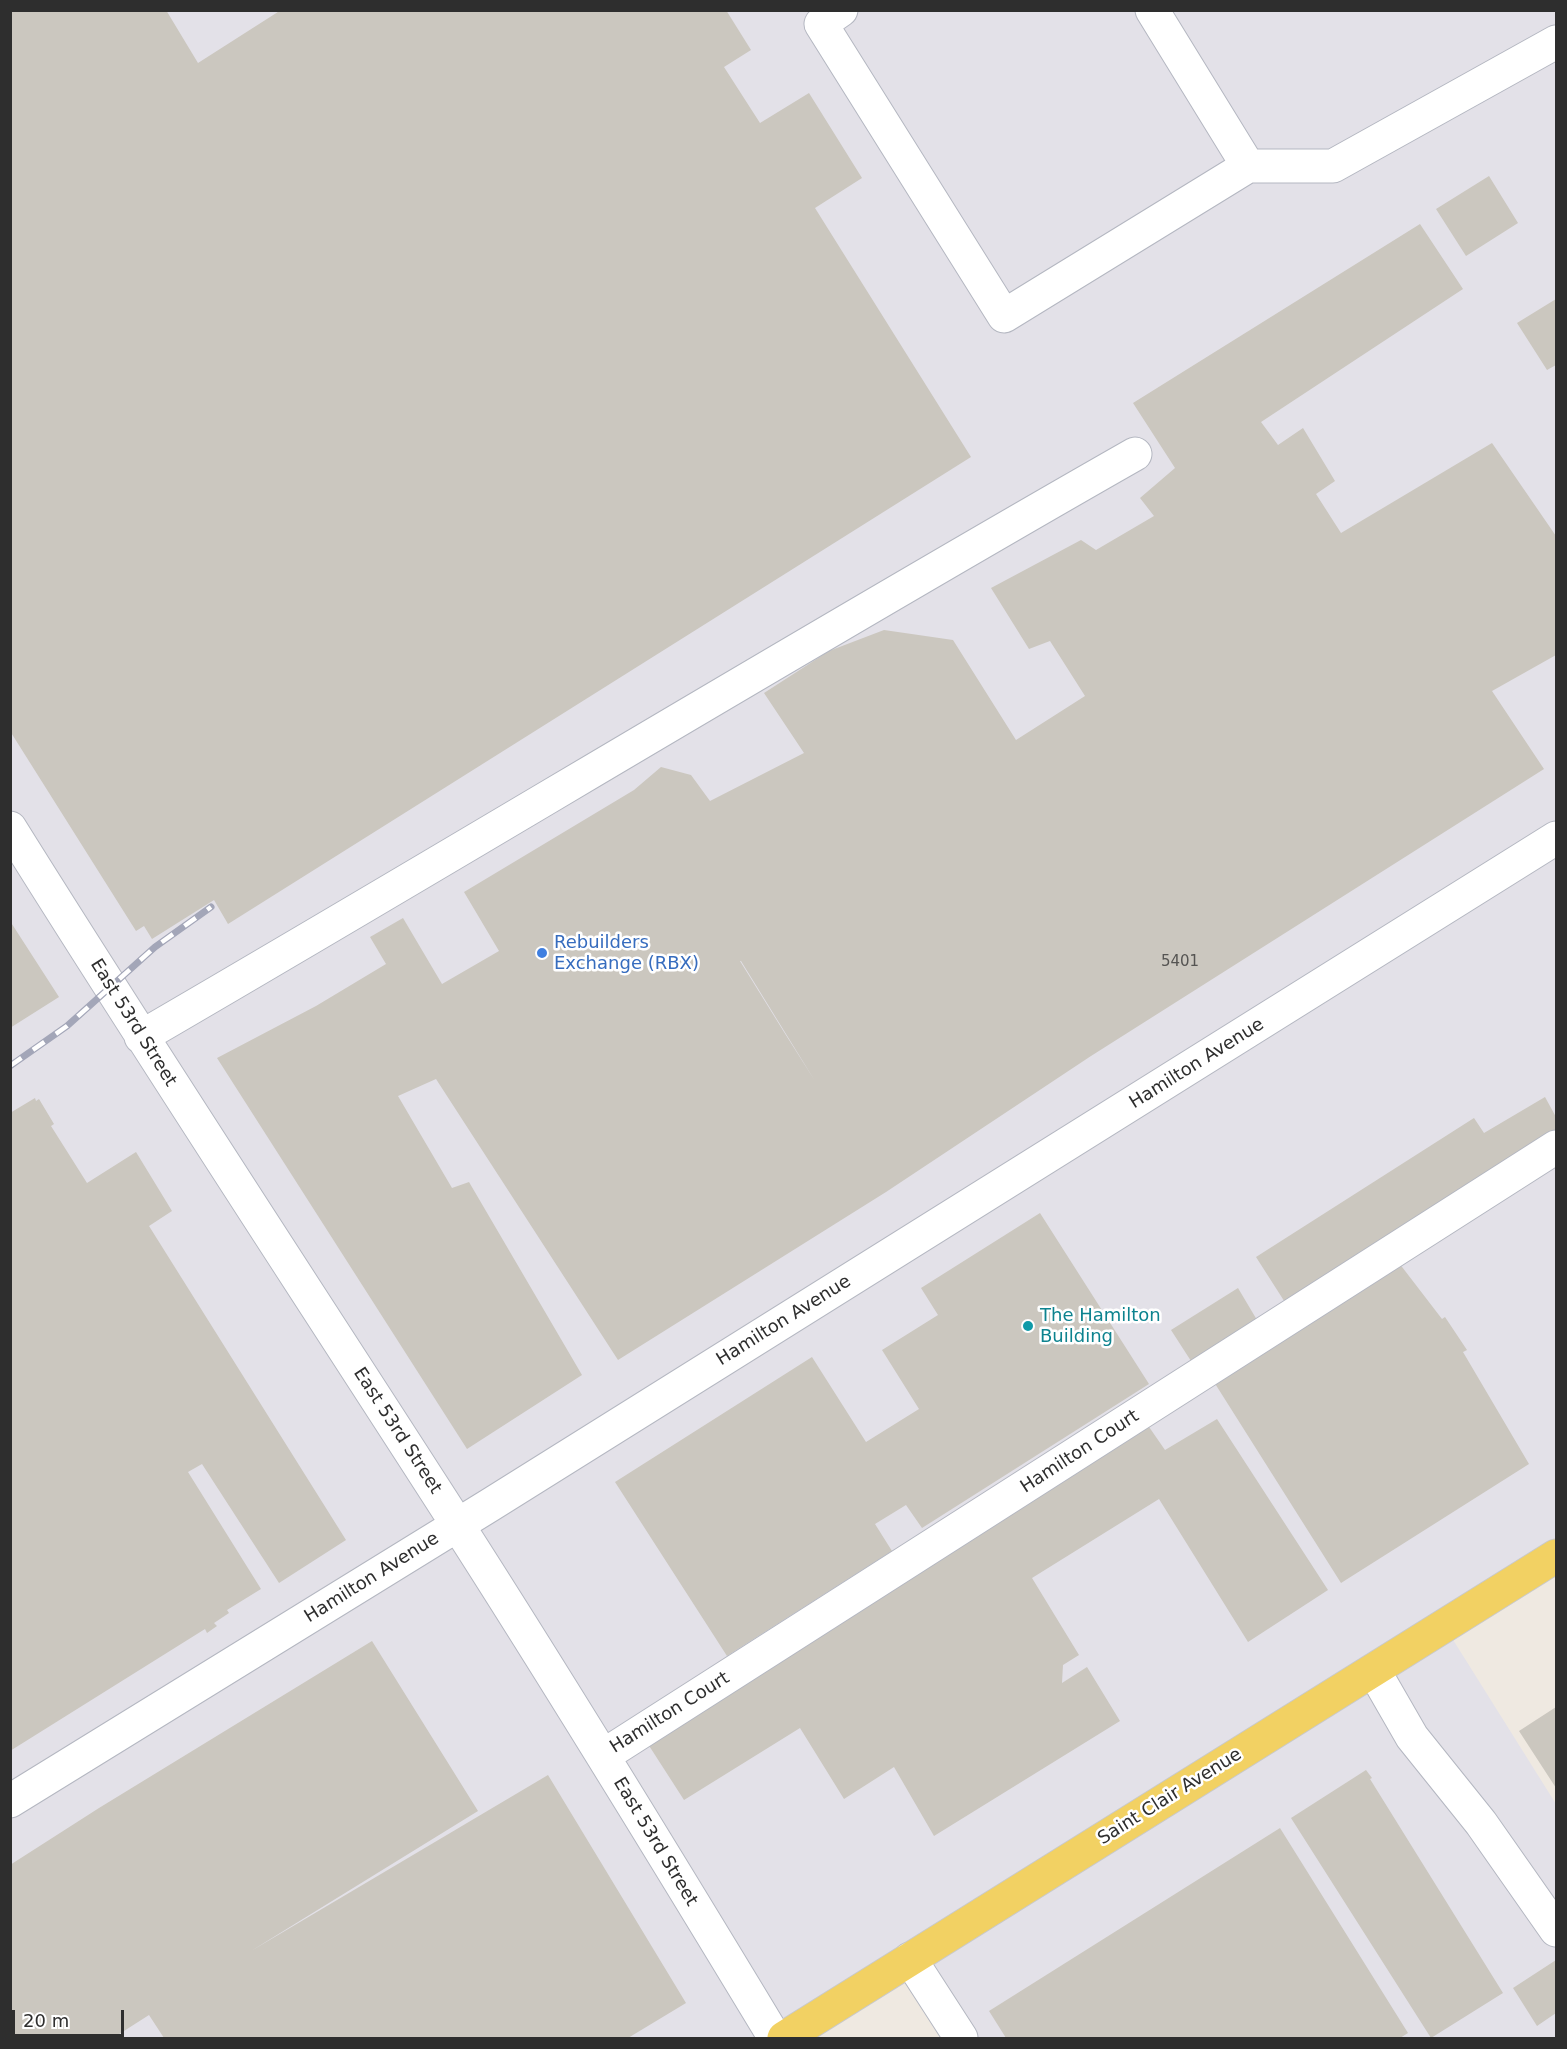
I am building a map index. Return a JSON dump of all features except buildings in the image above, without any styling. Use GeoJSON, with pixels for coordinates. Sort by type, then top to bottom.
{"type":"FeatureCollection","features":[{"type":"Feature","properties":{"kind":"main road","name":"Saint Clair Avenue"},"geometry":{"type":"LineString","coordinates":[[784,2038],[1557,1556]]}},
{"type":"Feature","properties":{"kind":"street"},"geometry":{"type":"LineString","coordinates":[[841,10],[821,24],[1004,316],[1248,166],[1333,166],[1557,42]]}},
{"type":"Feature","properties":{"kind":"street"},"geometry":{"type":"LineString","coordinates":[[1152,10],[1248,166]]}},
{"type":"Feature","properties":{"kind":"street"},"geometry":{"type":"LineString","coordinates":[[141,1037],[940,565],[1135,454]]}},
{"type":"Feature","properties":{"kind":"street","name":"East 53rd Street"},"geometry":{"type":"LineString","coordinates":[[10,828],[141,1037],[458,1525],[603,1756],[775,2038]]}},
{"type":"Feature","properties":{"kind":"street","name":"Hamilton Avenue"},"geometry":{"type":"LineString","coordinates":[[10,1801],[458,1525],[1557,838]]}},
{"type":"Feature","properties":{"kind":"street","name":"Hamilton Court"},"geometry":{"type":"LineString","coordinates":[[603,1756],[1557,1147]]}},
{"type":"Feature","properties":{"kind":"street"},"geometry":{"type":"LineString","coordinates":[[1374,1671],[1413,1737],[1481,1823],[1557,1930]]}},
{"type":"Feature","properties":{"kind":"street"},"geometry":{"type":"LineString","coordinates":[[910,1959],[961,2038]]}},
{"type":"Feature","properties":{"kind":"shaded area"},"geometry":{"type":"Polygon","coordinates":[[[11,11],[1556,11],[1556,1556],[1445,1627],[1556,1804],[1556,2038],[961,2038],[910,1959],[784,2038],[11,2038],[11,11]]]}},
{"type":"Feature","properties":{"kind":"railway"},"geometry":{"type":"LineString","coordinates":[[10,1066],[67,1026],[155,947],[211,907]]}},
{"type":"Feature","properties":{"kind":"place","name":"Rebuilders Exchange (RBX)"},"geometry":{"type":"Point","coordinates":[542,953]}},
{"type":"Feature","properties":{"kind":"place","name":"The Hamilton Building"},"geometry":{"type":"Point","coordinates":[1028,1326]}}]}
